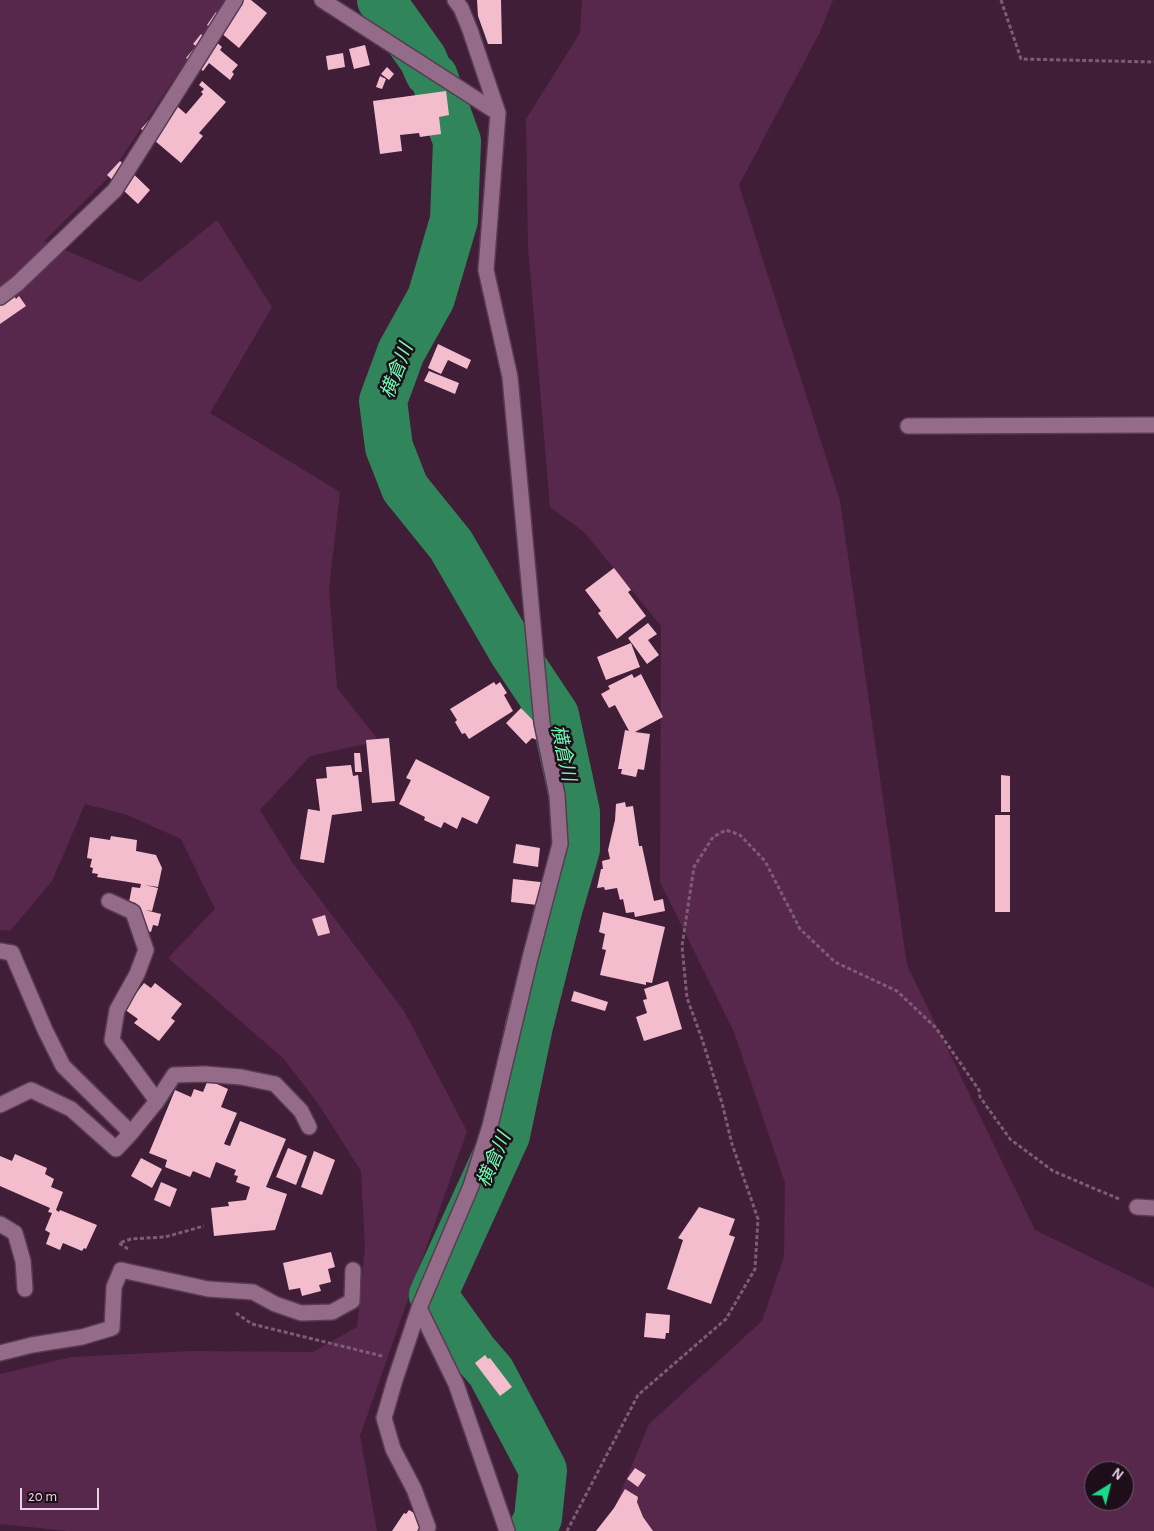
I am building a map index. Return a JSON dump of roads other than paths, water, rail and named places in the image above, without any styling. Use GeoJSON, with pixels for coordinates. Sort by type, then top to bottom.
{"type":"FeatureCollection","features":[{"type":"Feature","properties":{"kind":"street"},"geometry":{"type":"LineString","coordinates":[[0,297],[17,284],[115,190],[235,0]]}},
{"type":"Feature","properties":{"kind":"street"},"geometry":{"type":"LineString","coordinates":[[322,0],[498,113]]}},
{"type":"Feature","properties":{"kind":"street"},"geometry":{"type":"LineString","coordinates":[[427,1531],[428,1527],[414,1488],[392,1448],[384,1418],[419,1308],[471,1186],[490,1126],[530,958],[560,844],[557,795],[542,723],[510,378],[486,270],[498,113],[470,30],[455,0]]}},
{"type":"Feature","properties":{"kind":"street"},"geometry":{"type":"LineString","coordinates":[[908,426],[1154,425]]}},
{"type":"Feature","properties":{"kind":"street"},"geometry":{"type":"LineString","coordinates":[[109,900],[133,912],[146,950],[138,974],[117,1010],[112,1040],[157,1101]]}},
{"type":"Feature","properties":{"kind":"street"},"geometry":{"type":"LineString","coordinates":[[0,951],[12,953],[44,1030],[63,1066],[131,1133]]}},
{"type":"Feature","properties":{"kind":"street"},"geometry":{"type":"LineString","coordinates":[[0,1105],[30,1090],[71,1109],[116,1149],[157,1101],[174,1075],[241,1076],[275,1084],[301,1111],[309,1127]]}},
{"type":"Feature","properties":{"kind":"street"},"geometry":{"type":"LineString","coordinates":[[1137,1207],[1154,1208]]}},
{"type":"Feature","properties":{"kind":"street"},"geometry":{"type":"LineString","coordinates":[[0,1224],[15,1233],[23,1261],[25,1289]]}},
{"type":"Feature","properties":{"kind":"street"},"geometry":{"type":"LineString","coordinates":[[0,1353],[32,1345],[82,1337],[112,1328],[114,1287],[121,1270],[208,1289],[254,1292],[275,1304],[301,1313],[332,1312],[352,1301],[353,1270]]}},
{"type":"Feature","properties":{"kind":"street"},"geometry":{"type":"LineString","coordinates":[[419,1308],[456,1384],[507,1531]]}},
{"type":"Feature","properties":{"kind":"waterway","name":"横倉川"},"geometry":{"type":"LineString","coordinates":[[381,0],[423,59],[429,73],[434,77],[457,141],[454,220],[431,298],[401,352],[383,401],[389,447],[405,488],[451,545],[513,652],[555,715],[576,812],[576,849],[559,907],[529,1026],[506,1135],[433,1295],[473,1351],[491,1372],[543,1470],[538,1518],[532,1531]]}}]}
